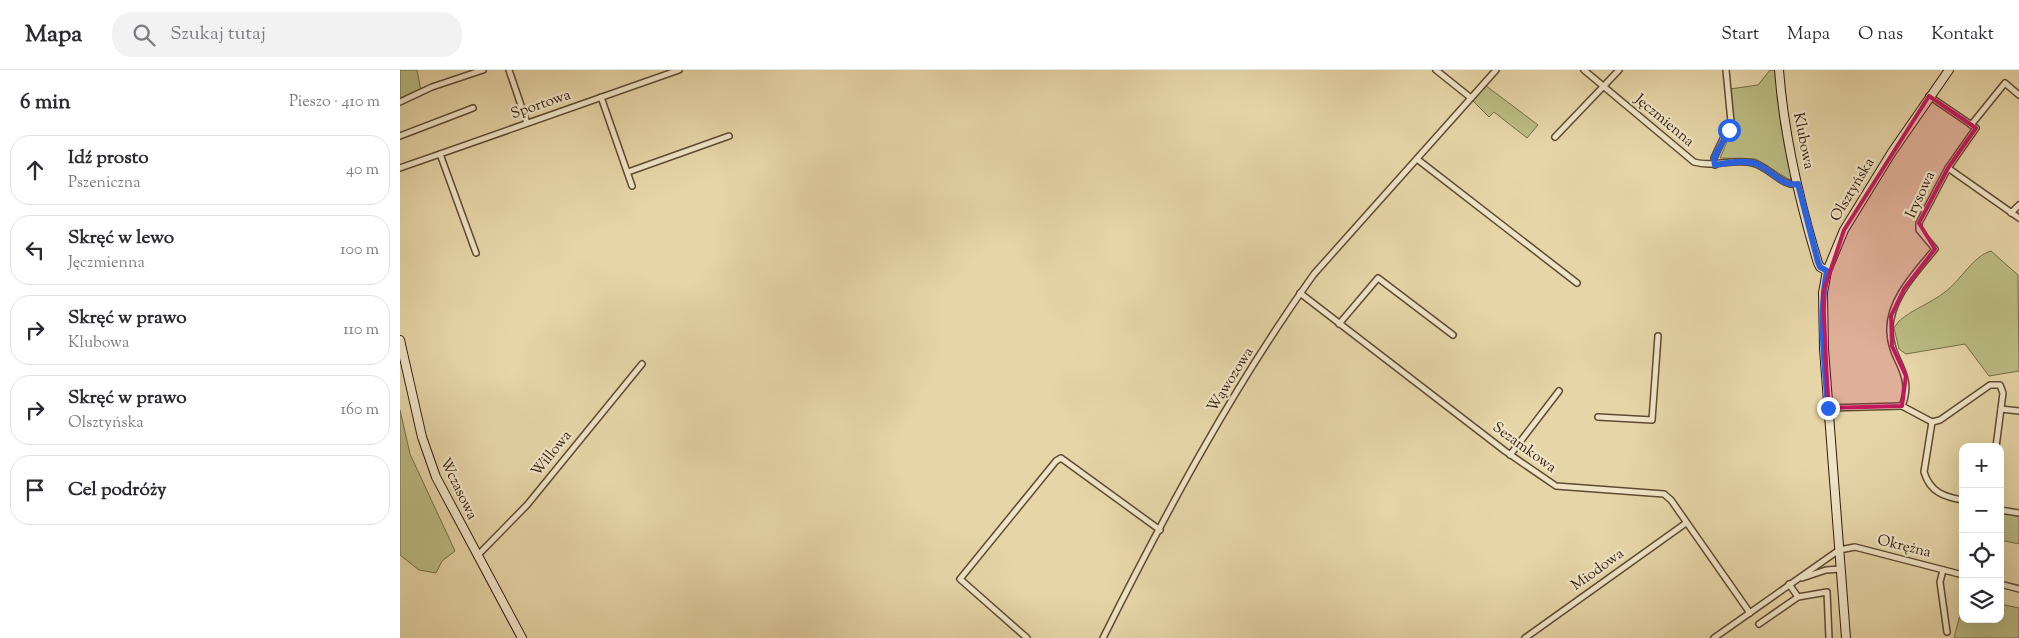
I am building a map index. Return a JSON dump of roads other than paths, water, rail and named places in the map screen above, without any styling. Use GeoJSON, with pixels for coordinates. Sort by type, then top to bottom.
{"type":"FeatureCollection","features":[{"type":"Feature","properties":{"kind":"street"},"geometry":{"type":"LineString","coordinates":[[400,102],[432,87],[483,70]]}},
{"type":"Feature","properties":{"kind":"street"},"geometry":{"type":"LineString","coordinates":[[509,70],[526,124]]}},
{"type":"Feature","properties":{"kind":"street","name":"Sportowa"},"geometry":{"type":"LineString","coordinates":[[400,168],[679,70]]}},
{"type":"Feature","properties":{"kind":"street"},"geometry":{"type":"LineString","coordinates":[[1436,70],[1471,98]]}},
{"type":"Feature","properties":{"kind":"street","name":"Wąwozowa"},"geometry":{"type":"LineString","coordinates":[[1102,638],[1202,451],[1300,293],[1314,274],[1496,70]]}},
{"type":"Feature","properties":{"kind":"street","name":"Jęczmienna"},"geometry":{"type":"LineString","coordinates":[[1584,70],[1685,156],[1703,165],[1742,161],[1755,163],[1770,171],[1785,183],[1798,184]]}},
{"type":"Feature","properties":{"kind":"street"},"geometry":{"type":"LineString","coordinates":[[1555,137],[1619,70]]}},
{"type":"Feature","properties":{"kind":"street"},"geometry":{"type":"LineString","coordinates":[[1715,165],[1714,158],[1731,122],[1726,70]]}},
{"type":"Feature","properties":{"kind":"street","name":"Klubowa"},"geometry":{"type":"LineString","coordinates":[[1779,70],[1783,113],[1798,184],[1818,262],[1820,267],[1827,271]]}},
{"type":"Feature","properties":{"kind":"street","name":"Olsztyńska"},"geometry":{"type":"LineString","coordinates":[[1846,638],[1822,323],[1823,293],[1827,271],[1844,230],[1929,96],[1949,70]]}},
{"type":"Feature","properties":{"kind":"street"},"geometry":{"type":"LineString","coordinates":[[1929,96],[1971,124],[2005,83],[2019,94]]}},
{"type":"Feature","properties":{"kind":"street"},"geometry":{"type":"LineString","coordinates":[[601,97],[632,186]]}},
{"type":"Feature","properties":{"kind":"street"},"geometry":{"type":"LineString","coordinates":[[400,136],[473,108]]}},
{"type":"Feature","properties":{"kind":"street","name":"Irysowa"},"geometry":{"type":"LineString","coordinates":[[1902,406],[1907,386],[1906,376],[1892,346],[1890,333],[1891,316],[1904,289],[1935,249],[1919,230],[1919,224],[1948,168],[1976,128],[1971,124]]}},
{"type":"Feature","properties":{"kind":"street"},"geometry":{"type":"LineString","coordinates":[[628,172],[730,136]]}},
{"type":"Feature","properties":{"kind":"street"},"geometry":{"type":"LineString","coordinates":[[440,154],[476,253]]}},
{"type":"Feature","properties":{"kind":"street"},"geometry":{"type":"LineString","coordinates":[[1417,160],[1577,283]]}},
{"type":"Feature","properties":{"kind":"street"},"geometry":{"type":"LineString","coordinates":[[1948,168],[2019,218]]}},
{"type":"Feature","properties":{"kind":"street"},"geometry":{"type":"LineString","coordinates":[[2011,213],[2019,205]]}},
{"type":"Feature","properties":{"kind":"street"},"geometry":{"type":"LineString","coordinates":[[1340,324],[1378,278],[1453,334]]}},
{"type":"Feature","properties":{"kind":"street","name":"Sezamkowa"},"geometry":{"type":"LineString","coordinates":[[1300,293],[1510,455],[1556,486],[1664,494],[1750,612]]}},
{"type":"Feature","properties":{"kind":"street"},"geometry":{"type":"LineString","coordinates":[[1598,417],[1652,420],[1658,336]]}},
{"type":"Feature","properties":{"kind":"street","name":"Wczasowa"},"geometry":{"type":"LineString","coordinates":[[400,340],[428,457],[444,495],[522,638]]}},
{"type":"Feature","properties":{"kind":"street","name":"Willowa"},"geometry":{"type":"LineString","coordinates":[[477,556],[526,505],[642,364]]}},
{"type":"Feature","properties":{"kind":"street"},"geometry":{"type":"LineString","coordinates":[[1828,408],[1902,406],[1932,422],[1940,420],[1990,385],[1996,384],[2002,389],[1997,443]]}},
{"type":"Feature","properties":{"kind":"street"},"geometry":{"type":"LineString","coordinates":[[1510,455],[1559,391]]}},
{"type":"Feature","properties":{"kind":"street"},"geometry":{"type":"LineString","coordinates":[[2001,409],[2019,411]]}},
{"type":"Feature","properties":{"kind":"street"},"geometry":{"type":"LineString","coordinates":[[1932,422],[1924,472],[1926,480],[1942,496],[1959,499]]}},
{"type":"Feature","properties":{"kind":"street"},"geometry":{"type":"LineString","coordinates":[[1027,638],[960,579],[1061,458],[1160,530]]}},
{"type":"Feature","properties":{"kind":"street"},"geometry":{"type":"LineString","coordinates":[[2004,511],[2019,513]]}},
{"type":"Feature","properties":{"kind":"street","name":"Miodowa"},"geometry":{"type":"LineString","coordinates":[[1525,638],[1686,523]]}},
{"type":"Feature","properties":{"kind":"street","name":"Okrężna"},"geometry":{"type":"LineString","coordinates":[[1839,550],[1855,547],[1959,574]]}},
{"type":"Feature","properties":{"kind":"street"},"geometry":{"type":"LineString","coordinates":[[1714,638],[1722,636],[1750,612],[1839,550]]}},
{"type":"Feature","properties":{"kind":"street"},"geometry":{"type":"LineString","coordinates":[[1791,583],[1826,570],[1841,569]]}},
{"type":"Feature","properties":{"kind":"street"},"geometry":{"type":"LineString","coordinates":[[1942,570],[1940,582],[1946,632]]}},
{"type":"Feature","properties":{"kind":"street"},"geometry":{"type":"LineString","coordinates":[[1791,583],[1798,597]]}},
{"type":"Feature","properties":{"kind":"street"},"geometry":{"type":"LineString","coordinates":[[2004,585],[2019,589]]}},
{"type":"Feature","properties":{"kind":"street"},"geometry":{"type":"LineString","coordinates":[[1759,624],[1798,597],[1827,592],[1829,638]]}}]}
